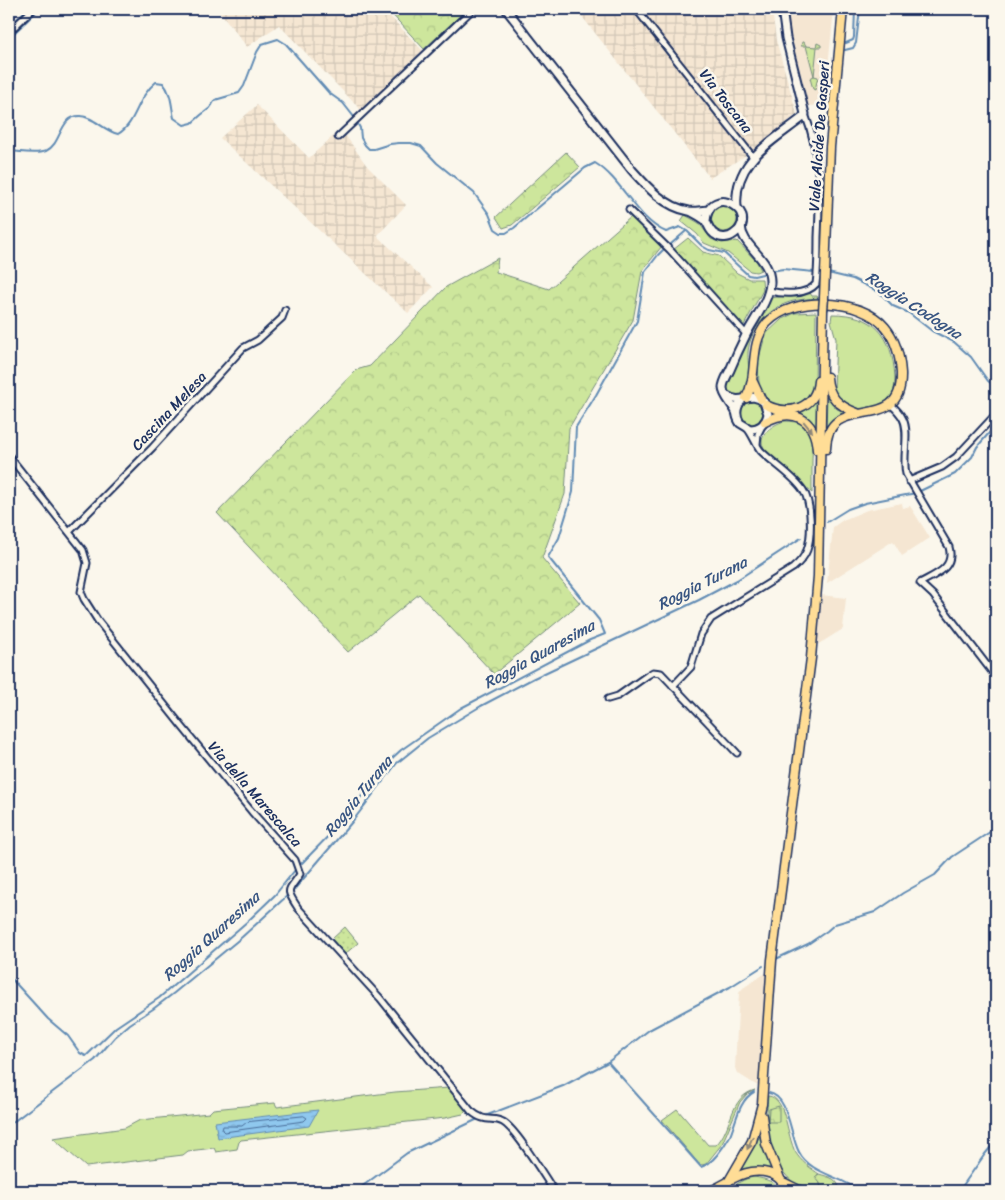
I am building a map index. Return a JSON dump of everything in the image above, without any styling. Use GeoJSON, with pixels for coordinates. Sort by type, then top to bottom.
{"type":"FeatureCollection","features":[{"type":"Feature","properties":{"kind":"highway"},"geometry":{"type":"LineString","coordinates":[[712,1191],[726,1185]]}},
{"type":"Feature","properties":{"kind":"highway"},"geometry":{"type":"LineString","coordinates":[[784,1185],[800,1191]]}},
{"type":"Feature","properties":{"kind":"main road"},"geometry":{"type":"LineString","coordinates":[[506,9],[632,170],[650,190],[680,209],[691,211],[709,210]]}},
{"type":"Feature","properties":{"kind":"main road"},"geometry":{"type":"LineString","coordinates":[[782,9],[788,44],[805,114]]}},
{"type":"Feature","properties":{"kind":"main road","name":"Viale Alcide De Gasperi"},"geometry":{"type":"LineString","coordinates":[[822,359],[824,298],[820,282],[820,265],[843,9]]}},
{"type":"Feature","properties":{"kind":"main road","name":"Via Toscana"},"geometry":{"type":"LineString","coordinates":[[753,157],[805,114]]}},
{"type":"Feature","properties":{"kind":"main road"},"geometry":{"type":"LineString","coordinates":[[706,221],[709,210],[723,202],[737,186],[745,168],[753,157]]}},
{"type":"Feature","properties":{"kind":"main road"},"geometry":{"type":"LineString","coordinates":[[737,186],[737,207],[742,216],[741,226],[743,235],[760,256],[770,277],[769,291],[746,334],[723,388],[738,419],[746,427],[754,429],[776,416],[792,415],[810,426],[816,443],[818,467],[821,477]]}},
{"type":"Feature","properties":{"kind":"main road"},"geometry":{"type":"LineString","coordinates":[[723,202],[737,207]]}},
{"type":"Feature","properties":{"kind":"main road"},"geometry":{"type":"LineString","coordinates":[[691,211],[706,221],[715,235],[720,237],[732,236],[748,243]]}},
{"type":"Feature","properties":{"kind":"main road"},"geometry":{"type":"LineString","coordinates":[[732,236],[741,226]]}},
{"type":"Feature","properties":{"kind":"main road"},"geometry":{"type":"LineString","coordinates":[[736,412],[737,407],[744,399],[753,382],[753,358],[761,333],[767,323],[783,311],[794,306],[823,304],[852,307],[867,312],[878,320],[886,328],[895,345],[901,375],[896,396],[890,404],[876,412],[843,417],[836,422],[829,430],[826,439],[825,467],[821,477]]}},
{"type":"Feature","properties":{"kind":"main road"},"geometry":{"type":"LineString","coordinates":[[726,395],[734,400],[751,397],[782,411],[801,408],[817,387],[818,372],[822,359]]}},
{"type":"Feature","properties":{"kind":"main road"},"geometry":{"type":"LineString","coordinates":[[822,359],[828,387],[834,399],[839,404],[858,414]]}},
{"type":"Feature","properties":{"kind":"main road"},"geometry":{"type":"LineString","coordinates":[[784,1185],[766,1144],[763,1130],[762,1104],[772,952],[812,640],[818,576],[822,359]]}},
{"type":"Feature","properties":{"kind":"main road"},"geometry":{"type":"LineString","coordinates":[[753,382],[768,414],[764,424]]}},
{"type":"Feature","properties":{"kind":"main road"},"geometry":{"type":"LineString","coordinates":[[726,1185],[752,1141],[762,1104]]}},
{"type":"Feature","properties":{"kind":"main road"},"geometry":{"type":"LineString","coordinates":[[726,1185],[742,1174],[762,1171],[784,1185]]}},
{"type":"Feature","properties":{"kind":"street"},"geometry":{"type":"LineString","coordinates":[[9,32],[33,9]]}},
{"type":"Feature","properties":{"kind":"street"},"geometry":{"type":"LineString","coordinates":[[338,137],[473,9]]}},
{"type":"Feature","properties":{"kind":"street","name":"Via Toscana"},"geometry":{"type":"LineString","coordinates":[[636,9],[753,157]]}},
{"type":"Feature","properties":{"kind":"street"},"geometry":{"type":"LineString","coordinates":[[805,114],[817,154],[820,265]]}},
{"type":"Feature","properties":{"kind":"street"},"geometry":{"type":"LineString","coordinates":[[629,210],[670,250],[746,334]]}},
{"type":"Feature","properties":{"kind":"street"},"geometry":{"type":"LineString","coordinates":[[769,291],[784,293],[807,290],[820,282]]}},
{"type":"Feature","properties":{"kind":"street","name":"Cascina Melesa"},"geometry":{"type":"LineString","coordinates":[[70,531],[152,448],[243,348],[258,340],[282,318],[285,310]]}},
{"type":"Feature","properties":{"kind":"street"},"geometry":{"type":"LineString","coordinates":[[890,404],[899,413],[905,426],[904,465],[909,481],[949,547],[952,556],[949,563],[940,572],[920,583],[933,595],[996,677]]}},
{"type":"Feature","properties":{"kind":"street"},"geometry":{"type":"LineString","coordinates":[[909,481],[942,467],[956,457],[996,414]]}},
{"type":"Feature","properties":{"kind":"street"},"geometry":{"type":"LineString","coordinates":[[757,444],[758,434],[764,424]]}},
{"type":"Feature","properties":{"kind":"street"},"geometry":{"type":"LineString","coordinates":[[673,686],[691,667],[701,634],[712,619],[793,568],[807,550],[810,512],[806,494],[799,485],[760,449],[746,427]]}},
{"type":"Feature","properties":{"kind":"street","name":"Via della Marescalca"},"geometry":{"type":"LineString","coordinates":[[9,456],[80,544],[86,557],[87,568],[81,588],[84,599],[118,647],[180,724],[252,812],[295,860],[300,874],[289,888],[289,894],[307,918],[380,998],[471,1111],[480,1118],[502,1122],[512,1130],[554,1191]]}},
{"type":"Feature","properties":{"kind":"street"},"geometry":{"type":"LineString","coordinates":[[608,699],[618,696],[653,672],[661,673],[737,753]]}},
{"type":"Feature","properties":{"kind":"shaded area"},"geometry":{"type":"Polygon","coordinates":[[[224,9],[383,9],[423,51],[361,110],[279,25],[247,47],[220,12],[224,9]]]}},
{"type":"Feature","properties":{"kind":"shaded area"},"geometry":{"type":"Polygon","coordinates":[[[576,9],[772,9],[776,40],[797,114],[754,150],[710,178],[576,9]]]}},
{"type":"Feature","properties":{"kind":"shaded area"},"geometry":{"type":"Polygon","coordinates":[[[785,9],[834,9],[824,105],[808,106],[792,46],[785,9]]]}},
{"type":"Feature","properties":{"kind":"shaded area"},"geometry":{"type":"Polygon","coordinates":[[[257,105],[309,158],[341,129],[367,166],[406,205],[377,236],[433,287],[408,313],[220,138],[257,105]]]}},
{"type":"Feature","properties":{"kind":"shaded area"},"geometry":{"type":"Polygon","coordinates":[[[902,503],[903,508],[910,506],[930,538],[902,556],[893,541],[827,583],[833,527],[843,520],[867,510],[902,503]]]}},
{"type":"Feature","properties":{"kind":"shaded area"},"geometry":{"type":"Polygon","coordinates":[[[821,595],[846,598],[843,629],[817,645],[821,595]]]}},
{"type":"Feature","properties":{"kind":"shaded area"},"geometry":{"type":"Polygon","coordinates":[[[769,971],[761,1088],[737,1073],[735,1068],[739,993],[743,988],[769,971]]]}},
{"type":"Feature","properties":{"kind":"green space"},"geometry":{"type":"Polygon","coordinates":[[[387,9],[467,9],[424,49],[387,9]]]}},
{"type":"Feature","properties":{"kind":"green space"},"geometry":{"type":"Polygon","coordinates":[[[817,43],[821,45],[821,47],[817,47],[814,76],[806,46],[816,47],[817,43]]]}},
{"type":"Feature","properties":{"kind":"green space"},"geometry":{"type":"Polygon","coordinates":[[[818,77],[815,90],[810,78],[818,77]]]}},
{"type":"Feature","properties":{"kind":"green space"},"geometry":{"type":"Polygon","coordinates":[[[566,152],[580,167],[512,225],[503,228],[496,217],[566,152]]]}},
{"type":"Feature","properties":{"kind":"green space"},"geometry":{"type":"Polygon","coordinates":[[[724,206],[733,210],[737,219],[733,228],[724,232],[715,228],[711,219],[715,210],[724,206]]]}},
{"type":"Feature","properties":{"kind":"green space"},"geometry":{"type":"Polygon","coordinates":[[[685,215],[699,223],[711,239],[722,243],[737,241],[757,262],[761,270],[756,272],[750,271],[728,253],[704,243],[697,234],[681,221],[685,215]]]}},
{"type":"Feature","properties":{"kind":"green space"},"geometry":{"type":"Polygon","coordinates":[[[632,216],[662,246],[642,271],[633,320],[569,428],[565,494],[542,558],[580,603],[494,674],[419,594],[348,652],[217,513],[356,370],[370,366],[446,287],[498,258],[496,272],[549,289],[632,216]]]}},
{"type":"Feature","properties":{"kind":"green space"},"geometry":{"type":"Polygon","coordinates":[[[688,238],[703,252],[719,256],[737,273],[749,279],[762,279],[763,290],[743,327],[673,250],[688,238]]]}},
{"type":"Feature","properties":{"kind":"green space"},"geometry":{"type":"Polygon","coordinates":[[[810,293],[818,298],[787,303],[766,316],[761,322],[749,344],[747,389],[738,397],[730,395],[727,387],[737,360],[770,298],[810,293]]]}},
{"type":"Feature","properties":{"kind":"green space"},"geometry":{"type":"Polygon","coordinates":[[[816,312],[815,387],[803,402],[784,409],[774,405],[763,396],[759,385],[758,361],[764,340],[767,333],[782,319],[795,313],[816,312]]]}},
{"type":"Feature","properties":{"kind":"green space"},"geometry":{"type":"Polygon","coordinates":[[[832,314],[860,318],[870,323],[885,339],[890,349],[895,377],[893,394],[884,405],[862,411],[840,402],[834,390],[836,339],[831,321],[832,314]]]}},
{"type":"Feature","properties":{"kind":"green space"},"geometry":{"type":"Polygon","coordinates":[[[817,396],[817,430],[808,418],[798,413],[805,410],[817,396]]]}},
{"type":"Feature","properties":{"kind":"green space"},"geometry":{"type":"Polygon","coordinates":[[[827,396],[837,409],[847,413],[834,421],[826,433],[827,396]]]}},
{"type":"Feature","properties":{"kind":"green space"},"geometry":{"type":"Polygon","coordinates":[[[752,401],[761,404],[764,413],[761,422],[752,425],[743,422],[740,413],[743,404],[752,401]]]}},
{"type":"Feature","properties":{"kind":"green space"},"geometry":{"type":"Polygon","coordinates":[[[785,421],[801,424],[809,432],[812,445],[812,493],[765,451],[762,445],[762,439],[766,432],[785,421]]]}},
{"type":"Feature","properties":{"kind":"green space"},"geometry":{"type":"Polygon","coordinates":[[[345,927],[358,943],[345,954],[332,939],[345,927]]]}},
{"type":"Feature","properties":{"kind":"green space"},"geometry":{"type":"Polygon","coordinates":[[[449,1088],[467,1110],[463,1114],[445,1118],[241,1140],[237,1149],[216,1152],[214,1148],[188,1151],[183,1155],[86,1167],[53,1138],[125,1128],[140,1120],[209,1113],[213,1109],[275,1103],[277,1107],[395,1092],[449,1088]]]}},
{"type":"Feature","properties":{"kind":"green space"},"geometry":{"type":"Polygon","coordinates":[[[747,1094],[740,1102],[722,1144],[706,1164],[699,1164],[662,1120],[677,1109],[708,1145],[716,1145],[726,1130],[740,1099],[747,1094]]]}},
{"type":"Feature","properties":{"kind":"green space"},"geometry":{"type":"Polygon","coordinates":[[[768,1096],[775,1098],[783,1112],[791,1141],[798,1156],[819,1174],[817,1175],[821,1191],[804,1191],[792,1182],[776,1161],[768,1137],[768,1096]]]}},
{"type":"Feature","properties":{"kind":"green space"},"geometry":{"type":"Polygon","coordinates":[[[779,1106],[779,1122],[768,1122],[769,1109],[779,1106]]]}},
{"type":"Feature","properties":{"kind":"green space"},"geometry":{"type":"Polygon","coordinates":[[[760,1136],[764,1151],[774,1171],[740,1171],[760,1136]]]}},
{"type":"Feature","properties":{"kind":"green space"},"geometry":{"type":"Polygon","coordinates":[[[819,1174],[836,1181],[839,1191],[821,1191],[820,1183],[815,1177],[819,1174]]]}},
{"type":"Feature","properties":{"kind":"green space"},"geometry":{"type":"Polygon","coordinates":[[[754,1177],[769,1181],[781,1191],[729,1191],[740,1182],[754,1177]]]}},
{"type":"Feature","properties":{"kind":"water"},"geometry":{"type":"Polygon","coordinates":[[[318,1110],[309,1126],[218,1138],[215,1122],[318,1110]]]}},
{"type":"Feature","properties":{"kind":"waterway"},"geometry":{"type":"LineString","coordinates":[[9,27],[27,9]]}},
{"type":"Feature","properties":{"kind":"waterway"},"geometry":{"type":"LineString","coordinates":[[9,38],[39,9]]}},
{"type":"Feature","properties":{"kind":"waterway"},"geometry":{"type":"LineString","coordinates":[[846,43],[853,40],[854,37],[855,9]]}},
{"type":"Feature","properties":{"kind":"waterway"},"geometry":{"type":"LineString","coordinates":[[845,50],[853,48],[856,43],[860,9]]}},
{"type":"Feature","properties":{"kind":"waterway","name":"Roggia Codogna"},"geometry":{"type":"LineString","coordinates":[[9,153],[11,151],[34,153],[46,151],[55,143],[64,125],[73,117],[89,118],[118,134],[129,123],[144,95],[156,82],[163,83],[168,91],[174,118],[184,125],[192,123],[210,108],[215,100],[239,93],[244,86],[262,44],[278,39],[286,44],[329,93],[343,103],[354,117],[360,128],[361,138],[369,149],[399,143],[411,143],[421,146],[437,163],[474,193],[489,214],[495,229],[501,233],[506,233],[514,228],[585,168],[595,163],[614,179],[638,209],[655,226],[666,232],[680,227],[687,231],[702,246],[709,250],[724,253],[748,275],[754,276],[767,273]]}},
{"type":"Feature","properties":{"kind":"waterway","name":"Roggia Quaresima"},"geometry":{"type":"LineString","coordinates":[[671,244],[686,231]]}},
{"type":"Feature","properties":{"kind":"waterway","name":"Roggia Quaresima"},"geometry":{"type":"LineString","coordinates":[[302,863],[340,824],[388,762],[401,750],[461,708],[590,640],[605,634],[599,620],[548,557],[559,538],[573,492],[576,427],[637,321],[645,272],[663,250]]}},
{"type":"Feature","properties":{"kind":"waterway","name":"Roggia Codogna"},"geometry":{"type":"LineString","coordinates":[[771,271],[783,269],[824,273]]}},
{"type":"Feature","properties":{"kind":"waterway","name":"Roggia Codogna"},"geometry":{"type":"LineString","coordinates":[[828,273],[853,279],[879,292],[893,306],[909,313],[932,331],[954,342],[971,357],[988,381],[996,387]]}},
{"type":"Feature","properties":{"kind":"waterway","name":"Roggia Turana"},"geometry":{"type":"LineString","coordinates":[[827,522],[848,509],[865,503],[916,493],[955,474],[972,457],[977,447],[996,425]]}},
{"type":"Feature","properties":{"kind":"waterway","name":"Roggia Turana"},"geometry":{"type":"LineString","coordinates":[[292,892],[352,822],[397,763],[428,738],[481,706],[534,678],[737,580],[801,538]]}},
{"type":"Feature","properties":{"kind":"waterway"},"geometry":{"type":"LineString","coordinates":[[776,959],[808,944],[835,924],[875,912],[935,875],[952,857],[996,828]]}},
{"type":"Feature","properties":{"kind":"waterway","name":"Roggia Quaresima"},"geometry":{"type":"LineString","coordinates":[[9,976],[48,1019],[68,1036],[80,1053],[86,1056],[116,1027],[159,998],[249,920],[275,895],[295,870]]}},
{"type":"Feature","properties":{"kind":"waterway","name":"Roggia Turana"},"geometry":{"type":"LineString","coordinates":[[9,1125],[95,1060],[115,1037],[130,1024],[174,993],[242,937],[288,895]]}},
{"type":"Feature","properties":{"kind":"waterway"},"geometry":{"type":"LineString","coordinates":[[485,1116],[563,1086],[608,1062],[649,1030],[730,987],[763,966]]}},
{"type":"Feature","properties":{"kind":"waterway"},"geometry":{"type":"LineString","coordinates":[[608,1062],[701,1167],[712,1161],[722,1148],[730,1136],[741,1106],[754,1092]]}},
{"type":"Feature","properties":{"kind":"waterway"},"geometry":{"type":"LineString","coordinates":[[769,1093],[781,1101],[796,1145],[804,1159],[818,1170],[859,1191]]}},
{"type":"Feature","properties":{"kind":"waterway"},"geometry":{"type":"LineString","coordinates":[[356,1191],[407,1153],[480,1118]]}},
{"type":"Feature","properties":{"kind":"waterway"},"geometry":{"type":"LineString","coordinates":[[959,1191],[996,1141]]}}]}
